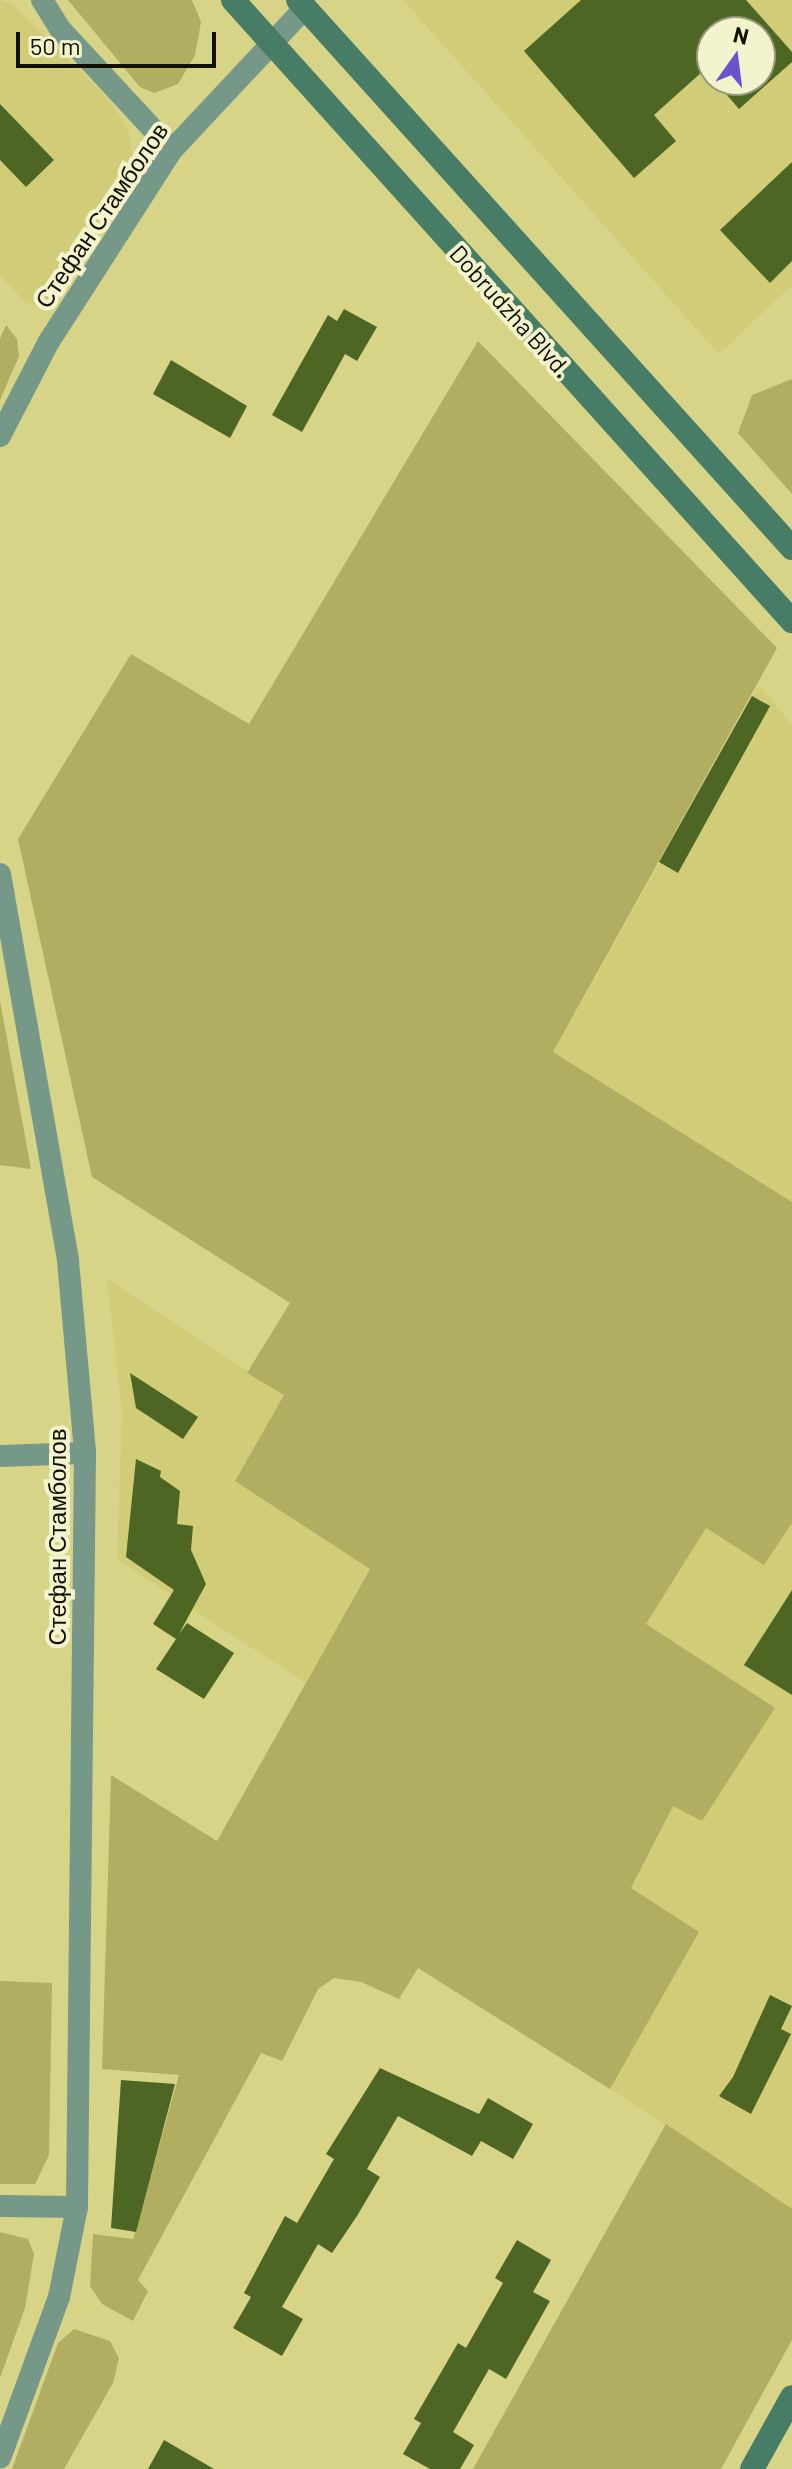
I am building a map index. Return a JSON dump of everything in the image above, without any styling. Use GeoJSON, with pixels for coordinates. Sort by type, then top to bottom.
{"type":"FeatureCollection","features":[{"type":"Feature","properties":{"kind":"main road","name":"Dobrudzha Blvd."},"geometry":{"type":"LineString","coordinates":[[233,0],[792,621]]}},
{"type":"Feature","properties":{"kind":"main road","name":"Dobrudzha Blvd."},"geometry":{"type":"LineString","coordinates":[[305,3],[792,548]]}},
{"type":"Feature","properties":{"kind":"main road"},"geometry":{"type":"LineString","coordinates":[[752,2469],[792,2397]]}},
{"type":"Feature","properties":{"kind":"street"},"geometry":{"type":"LineString","coordinates":[[42,0],[61,30],[172,150]]}},
{"type":"Feature","properties":{"kind":"street","name":"Стефан Стамболов"},"geometry":{"type":"LineString","coordinates":[[0,436],[48,343],[172,150],[305,3]]}},
{"type":"Feature","properties":{"kind":"street","name":"Стефан Стамболов"},"geometry":{"type":"LineString","coordinates":[[0,874],[68,1261],[85,1453],[77,2207],[59,2297],[0,2458]]}},
{"type":"Feature","properties":{"kind":"street"},"geometry":{"type":"LineString","coordinates":[[0,1456],[85,1453]]}},
{"type":"Feature","properties":{"kind":"street"},"geometry":{"type":"LineString","coordinates":[[0,2206],[77,2207]]}},
{"type":"Feature","properties":{"kind":"shaded area"},"geometry":{"type":"Polygon","coordinates":[[[0,0],[15,6],[110,101],[129,130],[132,156],[56,298],[40,306],[26,303],[0,275],[0,0]]]}},
{"type":"Feature","properties":{"kind":"shaded area"},"geometry":{"type":"Polygon","coordinates":[[[68,0],[192,0],[201,22],[195,55],[178,84],[154,93],[140,87],[68,0]]]}},
{"type":"Feature","properties":{"kind":"shaded area"},"geometry":{"type":"Polygon","coordinates":[[[403,0],[792,0],[792,285],[719,354],[403,0]]]}},
{"type":"Feature","properties":{"kind":"shaded area"},"geometry":{"type":"Polygon","coordinates":[[[6,325],[17,339],[19,356],[0,400],[0,339],[6,325]]]}},
{"type":"Feature","properties":{"kind":"shaded area"},"geometry":{"type":"Polygon","coordinates":[[[478,341],[777,648],[553,1052],[792,1202],[792,1523],[764,1565],[706,1528],[646,1624],[775,1708],[702,1821],[673,1806],[631,1888],[699,1932],[610,2089],[418,1968],[399,1999],[361,1982],[334,1978],[318,1989],[282,2061],[261,2053],[138,2280],[148,2291],[133,2321],[102,2304],[90,2286],[93,2234],[133,2239],[179,2075],[102,2069],[111,1775],[217,1841],[370,1569],[235,1481],[284,1395],[247,1373],[290,1303],[92,1177],[18,839],[131,654],[249,724],[478,341]]]}},
{"type":"Feature","properties":{"kind":"shaded area"},"geometry":{"type":"Polygon","coordinates":[[[792,379],[792,494],[738,433],[752,395],[792,379]]]}},
{"type":"Feature","properties":{"kind":"shaded area"},"geometry":{"type":"Polygon","coordinates":[[[759,685],[792,725],[792,1202],[553,1053],[759,685]]]}},
{"type":"Feature","properties":{"kind":"shaded area"},"geometry":{"type":"Polygon","coordinates":[[[0,1001],[31,1169],[0,1165],[0,1001]]]}},
{"type":"Feature","properties":{"kind":"shaded area"},"geometry":{"type":"Polygon","coordinates":[[[107,1279],[284,1395],[236,1481],[370,1569],[305,1683],[117,1559],[122,1414],[107,1279]]]}},
{"type":"Feature","properties":{"kind":"shaded area"},"geometry":{"type":"Polygon","coordinates":[[[792,1523],[792,2209],[610,2089],[699,1932],[631,1889],[673,1805],[702,1821],[646,1624],[706,1528],[764,1565],[792,1523]]]}},
{"type":"Feature","properties":{"kind":"shaded area"},"geometry":{"type":"Polygon","coordinates":[[[0,1981],[52,1983],[49,2155],[35,2184],[0,2184],[0,1981]]]}},
{"type":"Feature","properties":{"kind":"shaded area"},"geometry":{"type":"Polygon","coordinates":[[[666,2124],[792,2209],[792,2340],[721,2469],[473,2469],[666,2124]]]}},
{"type":"Feature","properties":{"kind":"shaded area"},"geometry":{"type":"Polygon","coordinates":[[[0,2232],[28,2239],[34,2254],[25,2308],[0,2378],[0,2232]]]}},
{"type":"Feature","properties":{"kind":"shaded area"},"geometry":{"type":"Polygon","coordinates":[[[74,2329],[110,2341],[119,2358],[113,2383],[64,2469],[12,2469],[58,2343],[74,2329]]]}},
{"type":"Feature","properties":{"kind":"building"},"geometry":{"type":"Polygon","coordinates":[[[581,0],[746,0],[760,16],[696,16],[696,77],[654,115],[676,141],[634,178],[524,51],[581,0]]]}},
{"type":"Feature","properties":{"kind":"building"},"geometry":{"type":"Polygon","coordinates":[[[776,34],[792,52],[792,62],[776,76],[776,34]]]}},
{"type":"Feature","properties":{"kind":"building"},"geometry":{"type":"Polygon","coordinates":[[[728,96],[754,96],[739,109],[728,96]]]}},
{"type":"Feature","properties":{"kind":"building"},"geometry":{"type":"Polygon","coordinates":[[[0,104],[54,160],[26,187],[0,160],[0,104]]]}},
{"type":"Feature","properties":{"kind":"building"},"geometry":{"type":"Polygon","coordinates":[[[792,162],[792,261],[770,283],[720,230],[792,162]]]}},
{"type":"Feature","properties":{"kind":"building"},"geometry":{"type":"Polygon","coordinates":[[[344,309],[377,327],[357,361],[345,354],[302,432],[272,415],[328,315],[337,321],[344,309]]]}},
{"type":"Feature","properties":{"kind":"building"},"geometry":{"type":"Polygon","coordinates":[[[171,360],[247,406],[230,438],[153,394],[171,360]]]}},
{"type":"Feature","properties":{"kind":"building"},"geometry":{"type":"Polygon","coordinates":[[[752,696],[770,706],[678,873],[659,862],[752,696]]]}},
{"type":"Feature","properties":{"kind":"building"},"geometry":{"type":"Polygon","coordinates":[[[130,1373],[198,1417],[183,1439],[136,1408],[130,1373]]]}},
{"type":"Feature","properties":{"kind":"building"},"geometry":{"type":"Polygon","coordinates":[[[136,1459],[161,1471],[160,1477],[180,1491],[177,1524],[193,1526],[191,1550],[206,1584],[179,1634],[187,1623],[234,1653],[204,1699],[156,1669],[176,1639],[153,1624],[174,1590],[126,1557],[136,1459]]]}},
{"type":"Feature","properties":{"kind":"building"},"geometry":{"type":"Polygon","coordinates":[[[792,1590],[792,1695],[744,1665],[792,1590]]]}},
{"type":"Feature","properties":{"kind":"building"},"geometry":{"type":"Polygon","coordinates":[[[770,1995],[792,2006],[781,2029],[791,2034],[751,2114],[719,2096],[733,2077],[770,1995]]]}},
{"type":"Feature","properties":{"kind":"building"},"geometry":{"type":"Polygon","coordinates":[[[380,2068],[479,2114],[488,2098],[533,2124],[513,2159],[481,2141],[472,2156],[398,2116],[367,2169],[380,2177],[357,2216],[332,2253],[318,2244],[282,2307],[303,2319],[282,2356],[233,2328],[251,2297],[244,2293],[285,2216],[297,2223],[334,2159],[326,2154],[380,2068]]]}},
{"type":"Feature","properties":{"kind":"building"},"geometry":{"type":"Polygon","coordinates":[[[121,2080],[175,2084],[136,2232],[111,2228],[121,2080]]]}},
{"type":"Feature","properties":{"kind":"building"},"geometry":{"type":"Polygon","coordinates":[[[517,2240],[551,2260],[533,2292],[550,2301],[506,2379],[489,2369],[453,2432],[474,2445],[460,2469],[430,2469],[403,2454],[421,2423],[414,2419],[458,2343],[466,2348],[503,2283],[495,2278],[517,2240]]]}},
{"type":"Feature","properties":{"kind":"building"},"geometry":{"type":"Polygon","coordinates":[[[164,2440],[214,2469],[148,2469],[164,2440]]]}}]}
